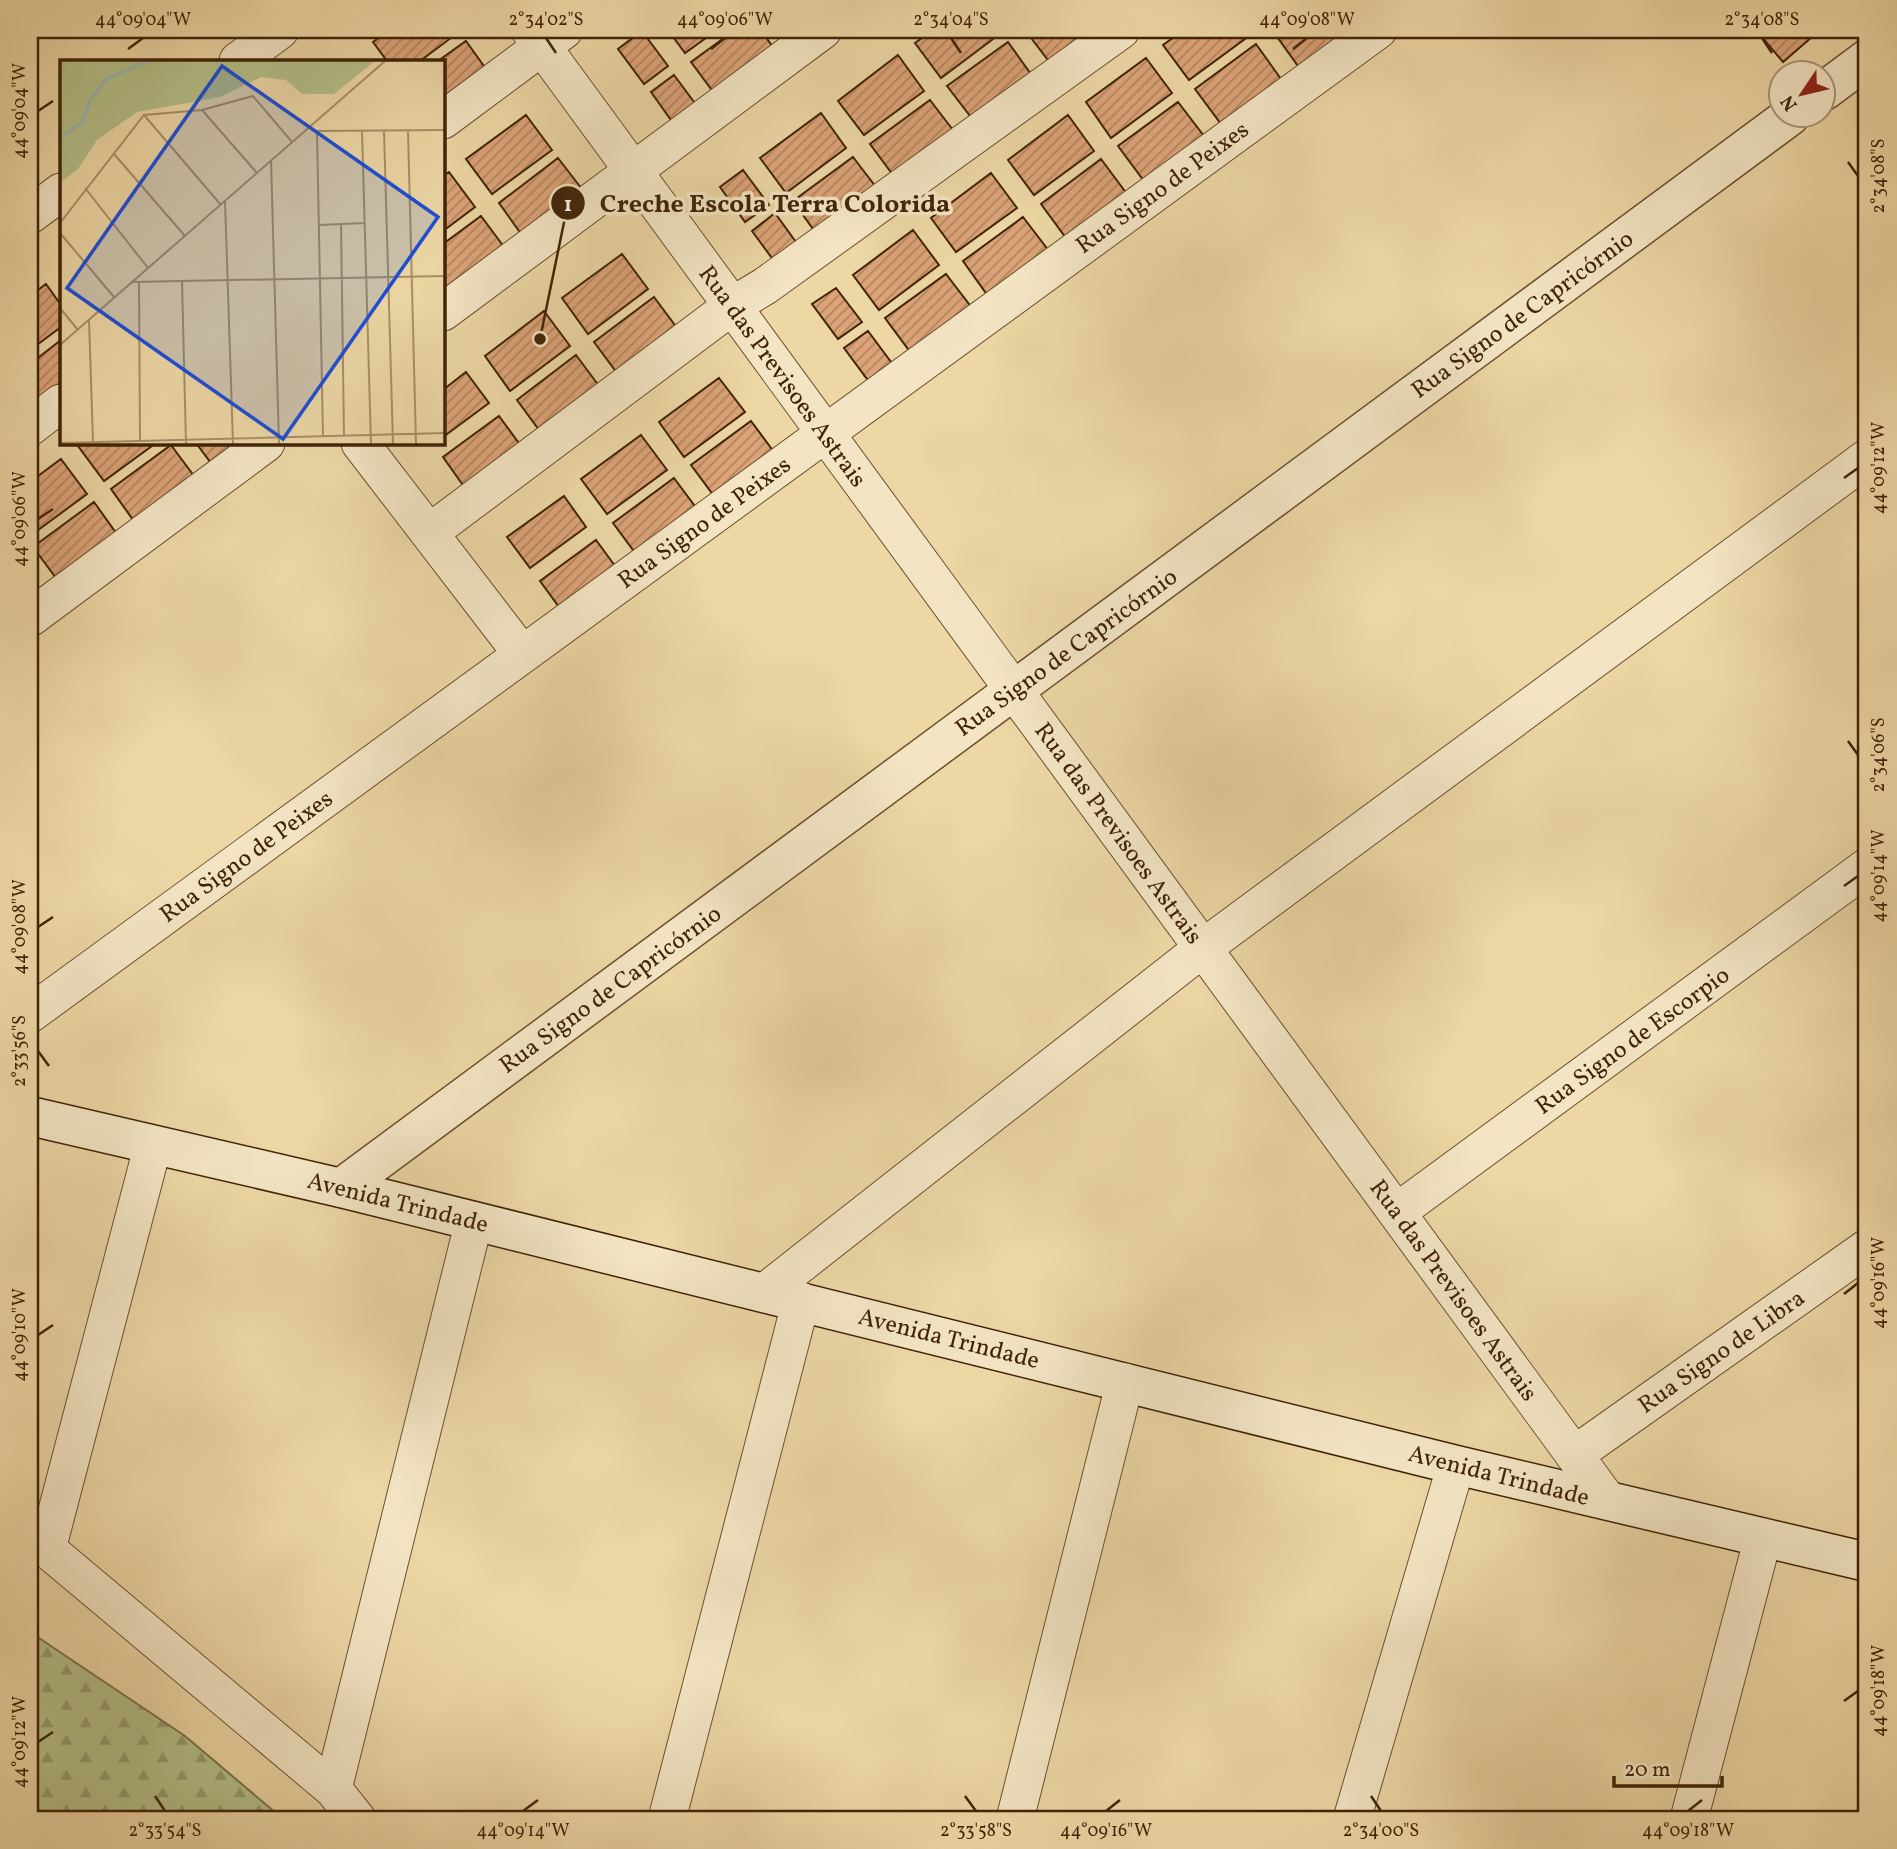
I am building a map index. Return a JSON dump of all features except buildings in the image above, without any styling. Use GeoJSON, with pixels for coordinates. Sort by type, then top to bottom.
{"type":"FeatureCollection","features":[{"type":"Feature","properties":{"kind":"main road"},"geometry":{"type":"LineString","coordinates":[[1838,81],[1867,59]]}},
{"type":"Feature","properties":{"kind":"main road","name":"Rua Signo de Capricórnio"},"geometry":{"type":"LineString","coordinates":[[341,1188],[1771,130]]}},
{"type":"Feature","properties":{"kind":"main road","name":"Avenida Trindade"},"geometry":{"type":"LineString","coordinates":[[30,1116],[341,1188],[1456,1465],[1867,1562]]}},
{"type":"Feature","properties":{"kind":"street"},"geometry":{"type":"LineString","coordinates":[[239,60],[280,30]]}},
{"type":"Feature","properties":{"kind":"street"},"geometry":{"type":"LineString","coordinates":[[444,311],[823,30]]}},
{"type":"Feature","properties":{"kind":"street"},"geometry":{"type":"LineString","coordinates":[[429,533],[732,306],[765,286],[1121,30]]}},
{"type":"Feature","properties":{"kind":"street","name":"Rua Signo de Peixes"},"geometry":{"type":"LineString","coordinates":[[30,1014],[1378,30]]}},
{"type":"Feature","properties":{"kind":"street"},"geometry":{"type":"LineString","coordinates":[[444,119],[546,35]]}},
{"type":"Feature","properties":{"kind":"street","name":"Rua das Previsoes Astrais"},"geometry":{"type":"LineString","coordinates":[[546,35],[633,171],[1608,1501]]}},
{"type":"Feature","properties":{"kind":"street"},"geometry":{"type":"LineString","coordinates":[[30,215],[60,193]]}},
{"type":"Feature","properties":{"kind":"street"},"geometry":{"type":"LineString","coordinates":[[30,427],[60,404]]}},
{"type":"Feature","properties":{"kind":"street"},"geometry":{"type":"LineString","coordinates":[[30,618],[265,444]]}},
{"type":"Feature","properties":{"kind":"street"},"geometry":{"type":"LineString","coordinates":[[361,444],[522,654]]}},
{"type":"Feature","properties":{"kind":"street"},"geometry":{"type":"LineString","coordinates":[[765,1292],[1203,948],[1867,458]]}},
{"type":"Feature","properties":{"kind":"street","name":"Rua Signo de Escorpio"},"geometry":{"type":"LineString","coordinates":[[1397,1212],[1867,867]]}},
{"type":"Feature","properties":{"kind":"street"},"geometry":{"type":"LineString","coordinates":[[153,1145],[47,1549],[333,1789],[357,1819]]}},
{"type":"Feature","properties":{"kind":"street"},"geometry":{"type":"LineString","coordinates":[[333,1789],[474,1221]]}},
{"type":"Feature","properties":{"kind":"street","name":"Rua Signo de Libra"},"geometry":{"type":"LineString","coordinates":[[1574,1455],[1867,1248]]}},
{"type":"Feature","properties":{"kind":"street"},"geometry":{"type":"LineString","coordinates":[[667,1819],[801,1301]]}},
{"type":"Feature","properties":{"kind":"street"},"geometry":{"type":"LineString","coordinates":[[1015,1819],[1125,1382]]}},
{"type":"Feature","properties":{"kind":"street"},"geometry":{"type":"LineString","coordinates":[[1352,1819],[1456,1465]]}},
{"type":"Feature","properties":{"kind":"street"},"geometry":{"type":"LineString","coordinates":[[1689,1819],[1763,1538]]}},
{"type":"Feature","properties":{"kind":"green space"},"geometry":{"type":"Polygon","coordinates":[[[30,1632],[185,1736],[283,1819],[30,1819],[30,1632]]]}},
{"type":"Feature","properties":{"kind":"place","name":"Creche Escola Terra Colorida"},"geometry":{"type":"Point","coordinates":[540,339]}}]}
